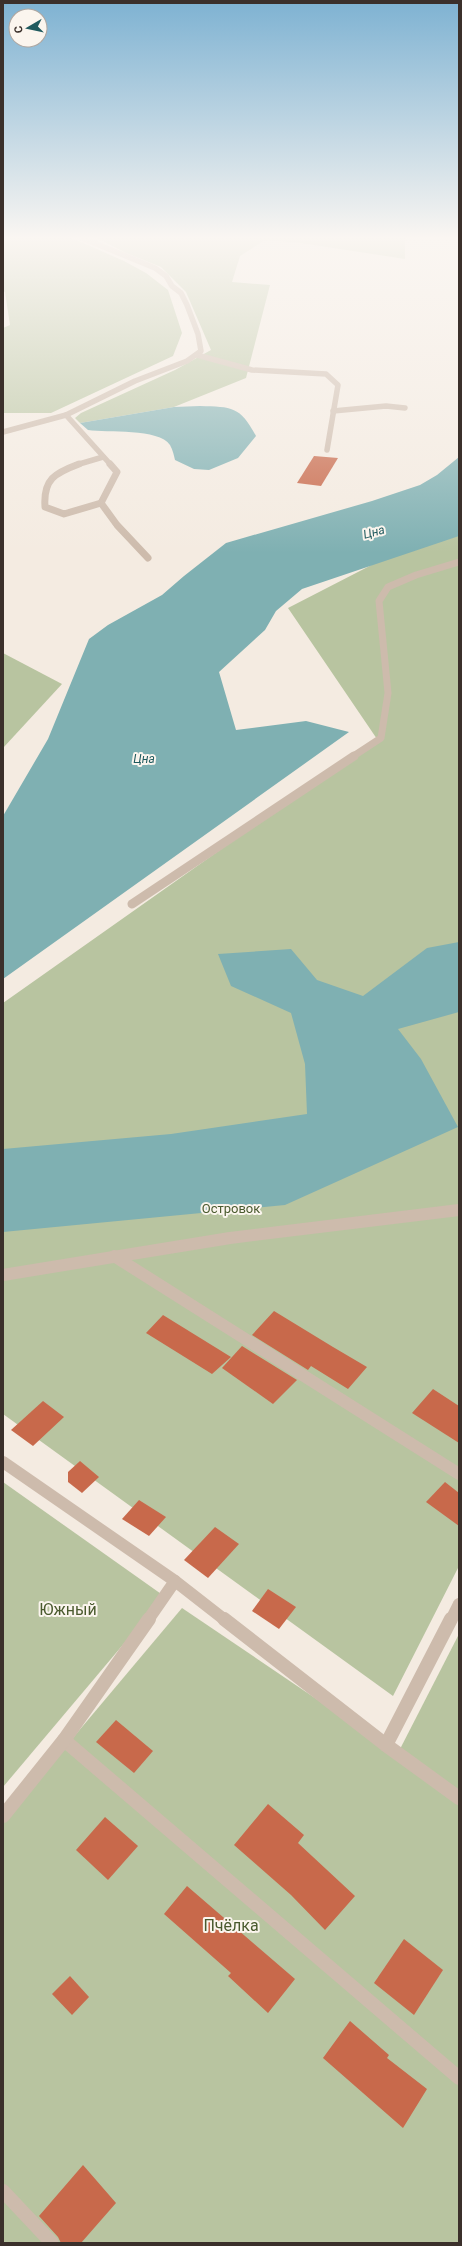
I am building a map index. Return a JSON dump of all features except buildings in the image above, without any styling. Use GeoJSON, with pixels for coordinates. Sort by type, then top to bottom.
{"type":"FeatureCollection","features":[{"type":"Feature","properties":{"kind":"street"},"geometry":{"type":"LineString","coordinates":[[3,432],[66,415],[135,381],[197,355],[202,351],[200,343]]}},
{"type":"Feature","properties":{"kind":"street"},"geometry":{"type":"LineString","coordinates":[[197,355],[252,370],[326,374],[338,385],[327,450]]}},
{"type":"Feature","properties":{"kind":"street"},"geometry":{"type":"LineString","coordinates":[[334,411],[386,406],[405,408]]}},
{"type":"Feature","properties":{"kind":"street"},"geometry":{"type":"LineString","coordinates":[[66,415],[117,472],[101,503],[64,514],[45,507],[45,490],[54,476],[75,466],[103,457]]}},
{"type":"Feature","properties":{"kind":"street"},"geometry":{"type":"LineString","coordinates":[[101,503],[117,525],[148,558]]}},
{"type":"Feature","properties":{"kind":"street"},"geometry":{"type":"LineString","coordinates":[[132,904],[381,738],[388,693],[379,601],[388,587],[416,575],[459,562]]}},
{"type":"Feature","properties":{"kind":"street"},"geometry":{"type":"LineString","coordinates":[[3,1275],[114,1256],[306,1227],[459,1210]]}},
{"type":"Feature","properties":{"kind":"street"},"geometry":{"type":"LineString","coordinates":[[114,1256],[459,1474]]}},
{"type":"Feature","properties":{"kind":"street"},"geometry":{"type":"LineString","coordinates":[[3,1462],[174,1581],[386,1745],[459,1798]]}},
{"type":"Feature","properties":{"kind":"street"},"geometry":{"type":"LineString","coordinates":[[3,1816],[64,1740],[174,1581]]}},
{"type":"Feature","properties":{"kind":"street"},"geometry":{"type":"LineString","coordinates":[[386,1745],[459,1604]]}},
{"type":"Feature","properties":{"kind":"street"},"geometry":{"type":"LineString","coordinates":[[64,1740],[459,2078]]}},
{"type":"Feature","properties":{"kind":"street"},"geometry":{"type":"LineString","coordinates":[[3,2191],[52,2243]]}},
{"type":"Feature","properties":{"kind":"green space"},"geometry":{"type":"Polygon","coordinates":[[[3,343],[178,343],[173,356],[51,413],[3,413],[3,343]]]}},
{"type":"Feature","properties":{"kind":"green space"},"geometry":{"type":"Polygon","coordinates":[[[208,343],[255,343],[246,378],[174,407],[80,423],[75,418],[81,413],[175,370],[211,350],[208,343]]]}},
{"type":"Feature","properties":{"kind":"green space","name":"Островок"},"geometry":{"type":"Polygon","coordinates":[[[459,520],[459,1566],[393,1696],[3,1414],[3,1003],[377,739],[288,608],[459,520]]]}},
{"type":"Feature","properties":{"kind":"green space"},"geometry":{"type":"Polygon","coordinates":[[[3,653],[62,684],[3,748],[3,653]]]}},
{"type":"Feature","properties":{"kind":"green space","name":"Южный"},"geometry":{"type":"Polygon","coordinates":[[[3,1482],[164,1596],[3,1787],[3,1482]]]}},
{"type":"Feature","properties":{"kind":"green space","name":"Пчёлка"},"geometry":{"type":"Polygon","coordinates":[[[182,1608],[371,1736],[459,1803],[459,2243],[3,2243],[3,1821],[182,1608]]]}},
{"type":"Feature","properties":{"kind":"green space"},"geometry":{"type":"Polygon","coordinates":[[[459,1634],[459,1794],[399,1751],[459,1634]]]}},
{"type":"Feature","properties":{"kind":"water"},"geometry":{"type":"Polygon","coordinates":[[[174,407],[220,407],[234,410],[245,419],[256,436],[238,458],[209,470],[194,469],[175,460],[170,445],[164,440],[155,436],[132,432],[88,430],[80,423],[174,407]]]}},
{"type":"Feature","properties":{"kind":"water","name":"Цна"},"geometry":{"type":"Polygon","coordinates":[[[459,457],[459,536],[302,589],[276,611],[265,630],[219,672],[236,730],[306,721],[349,732],[3,979],[3,816],[48,739],[89,639],[108,625],[162,595],[226,543],[372,501],[420,485],[437,475],[459,457]]]}},
{"type":"Feature","properties":{"kind":"water"},"geometry":{"type":"Polygon","coordinates":[[[459,942],[459,1012],[398,1029],[421,1059],[458,1127],[285,1205],[3,1232],[3,1149],[171,1134],[307,1114],[305,1064],[291,1013],[231,986],[218,954],[291,949],[317,980],[363,996],[427,948],[459,942]]]}}]}
